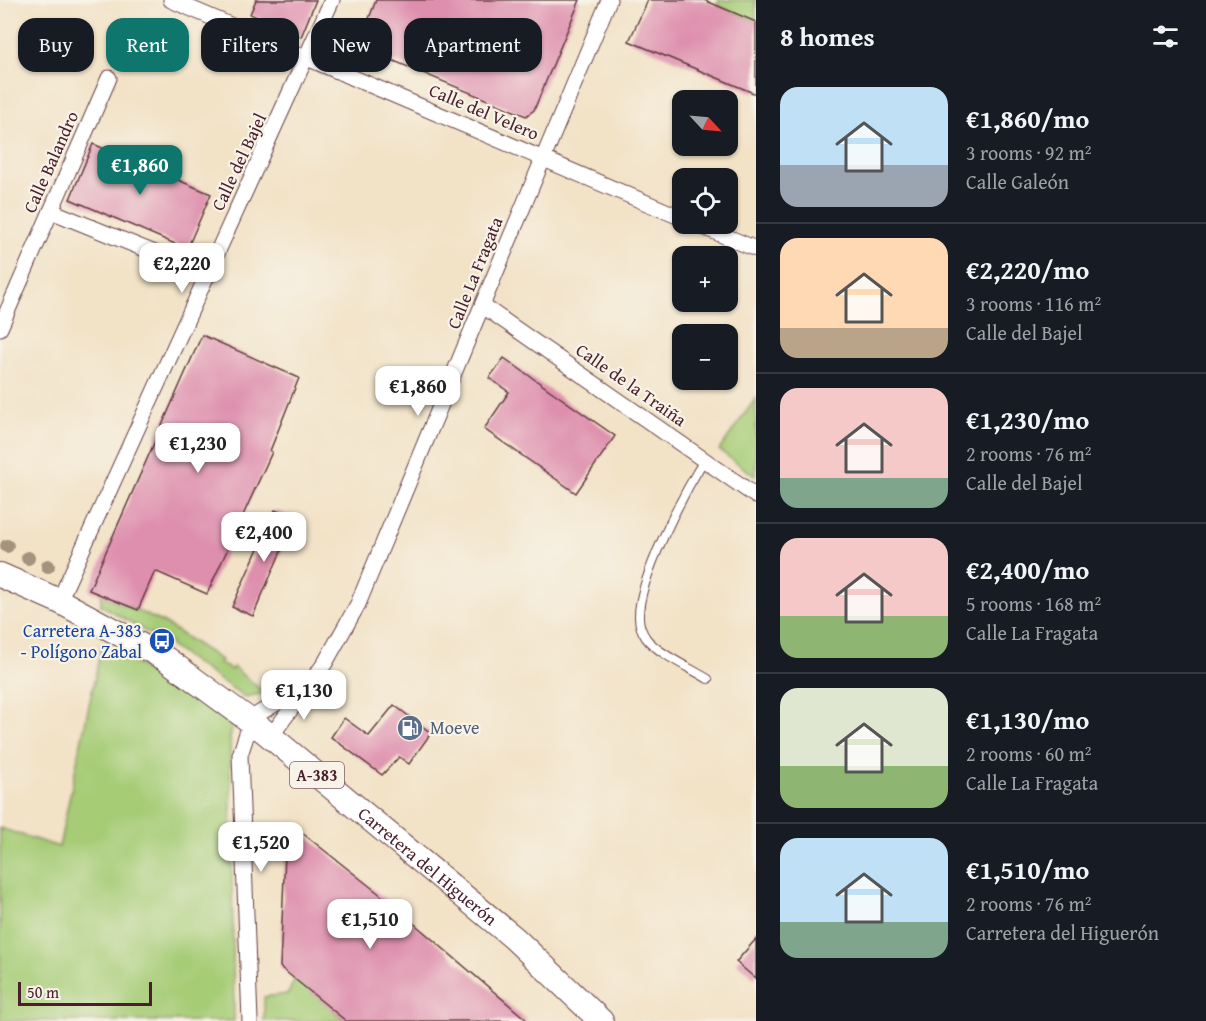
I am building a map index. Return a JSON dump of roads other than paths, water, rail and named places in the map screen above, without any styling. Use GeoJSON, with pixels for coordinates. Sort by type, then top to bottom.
{"type":"FeatureCollection","features":[{"type":"Feature","properties":{"kind":"main road","name":"Carretera del Higuerón"},"geometry":{"type":"LineString","coordinates":[[0,575],[59,601],[166,660],[251,721],[514,938],[601,1021]]}},
{"type":"Feature","properties":{"kind":"street","name":"Calle del Velero"},"geometry":{"type":"LineString","coordinates":[[171,0],[672,214]]}},
{"type":"Feature","properties":{"kind":"street","name":"Calle del Bajel"},"geometry":{"type":"LineString","coordinates":[[59,601],[308,58],[332,0]]}},
{"type":"Feature","properties":{"kind":"street","name":"Calle La Fragata"},"geometry":{"type":"LineString","coordinates":[[271,736],[340,640],[358,604],[609,0]]}},
{"type":"Feature","properties":{"kind":"street","name":"Calle Balandro"},"geometry":{"type":"LineString","coordinates":[[0,328],[109,78]]}},
{"type":"Feature","properties":{"kind":"street"},"geometry":{"type":"LineString","coordinates":[[51,211],[209,275]]}},
{"type":"Feature","properties":{"kind":"street"},"geometry":{"type":"LineString","coordinates":[[720,234],[756,249]]}},
{"type":"Feature","properties":{"kind":"street","name":"Calle de la Traiña"},"geometry":{"type":"LineString","coordinates":[[483,306],[756,496]]}},
{"type":"Feature","properties":{"kind":"street","name":"Calle La Fragata"},"geometry":{"type":"LineString","coordinates":[[251,721],[263,710],[308,685]]}},
{"type":"Feature","properties":{"kind":"street"},"geometry":{"type":"LineString","coordinates":[[250,1021],[240,755],[251,721]]}},
{"type":"Feature","properties":{"kind":"lane"},"geometry":{"type":"LineString","coordinates":[[704,460],[670,521],[645,585],[638,616],[640,625],[651,643],[708,679]]}},
{"type":"Feature","properties":{"kind":"place","name":"Carretera A-383 - Polígono Zabal"},"geometry":{"type":"Point","coordinates":[162,641]}},
{"type":"Feature","properties":{"kind":"place","name":"Moeve"},"geometry":{"type":"Point","coordinates":[410,728]}}]}
